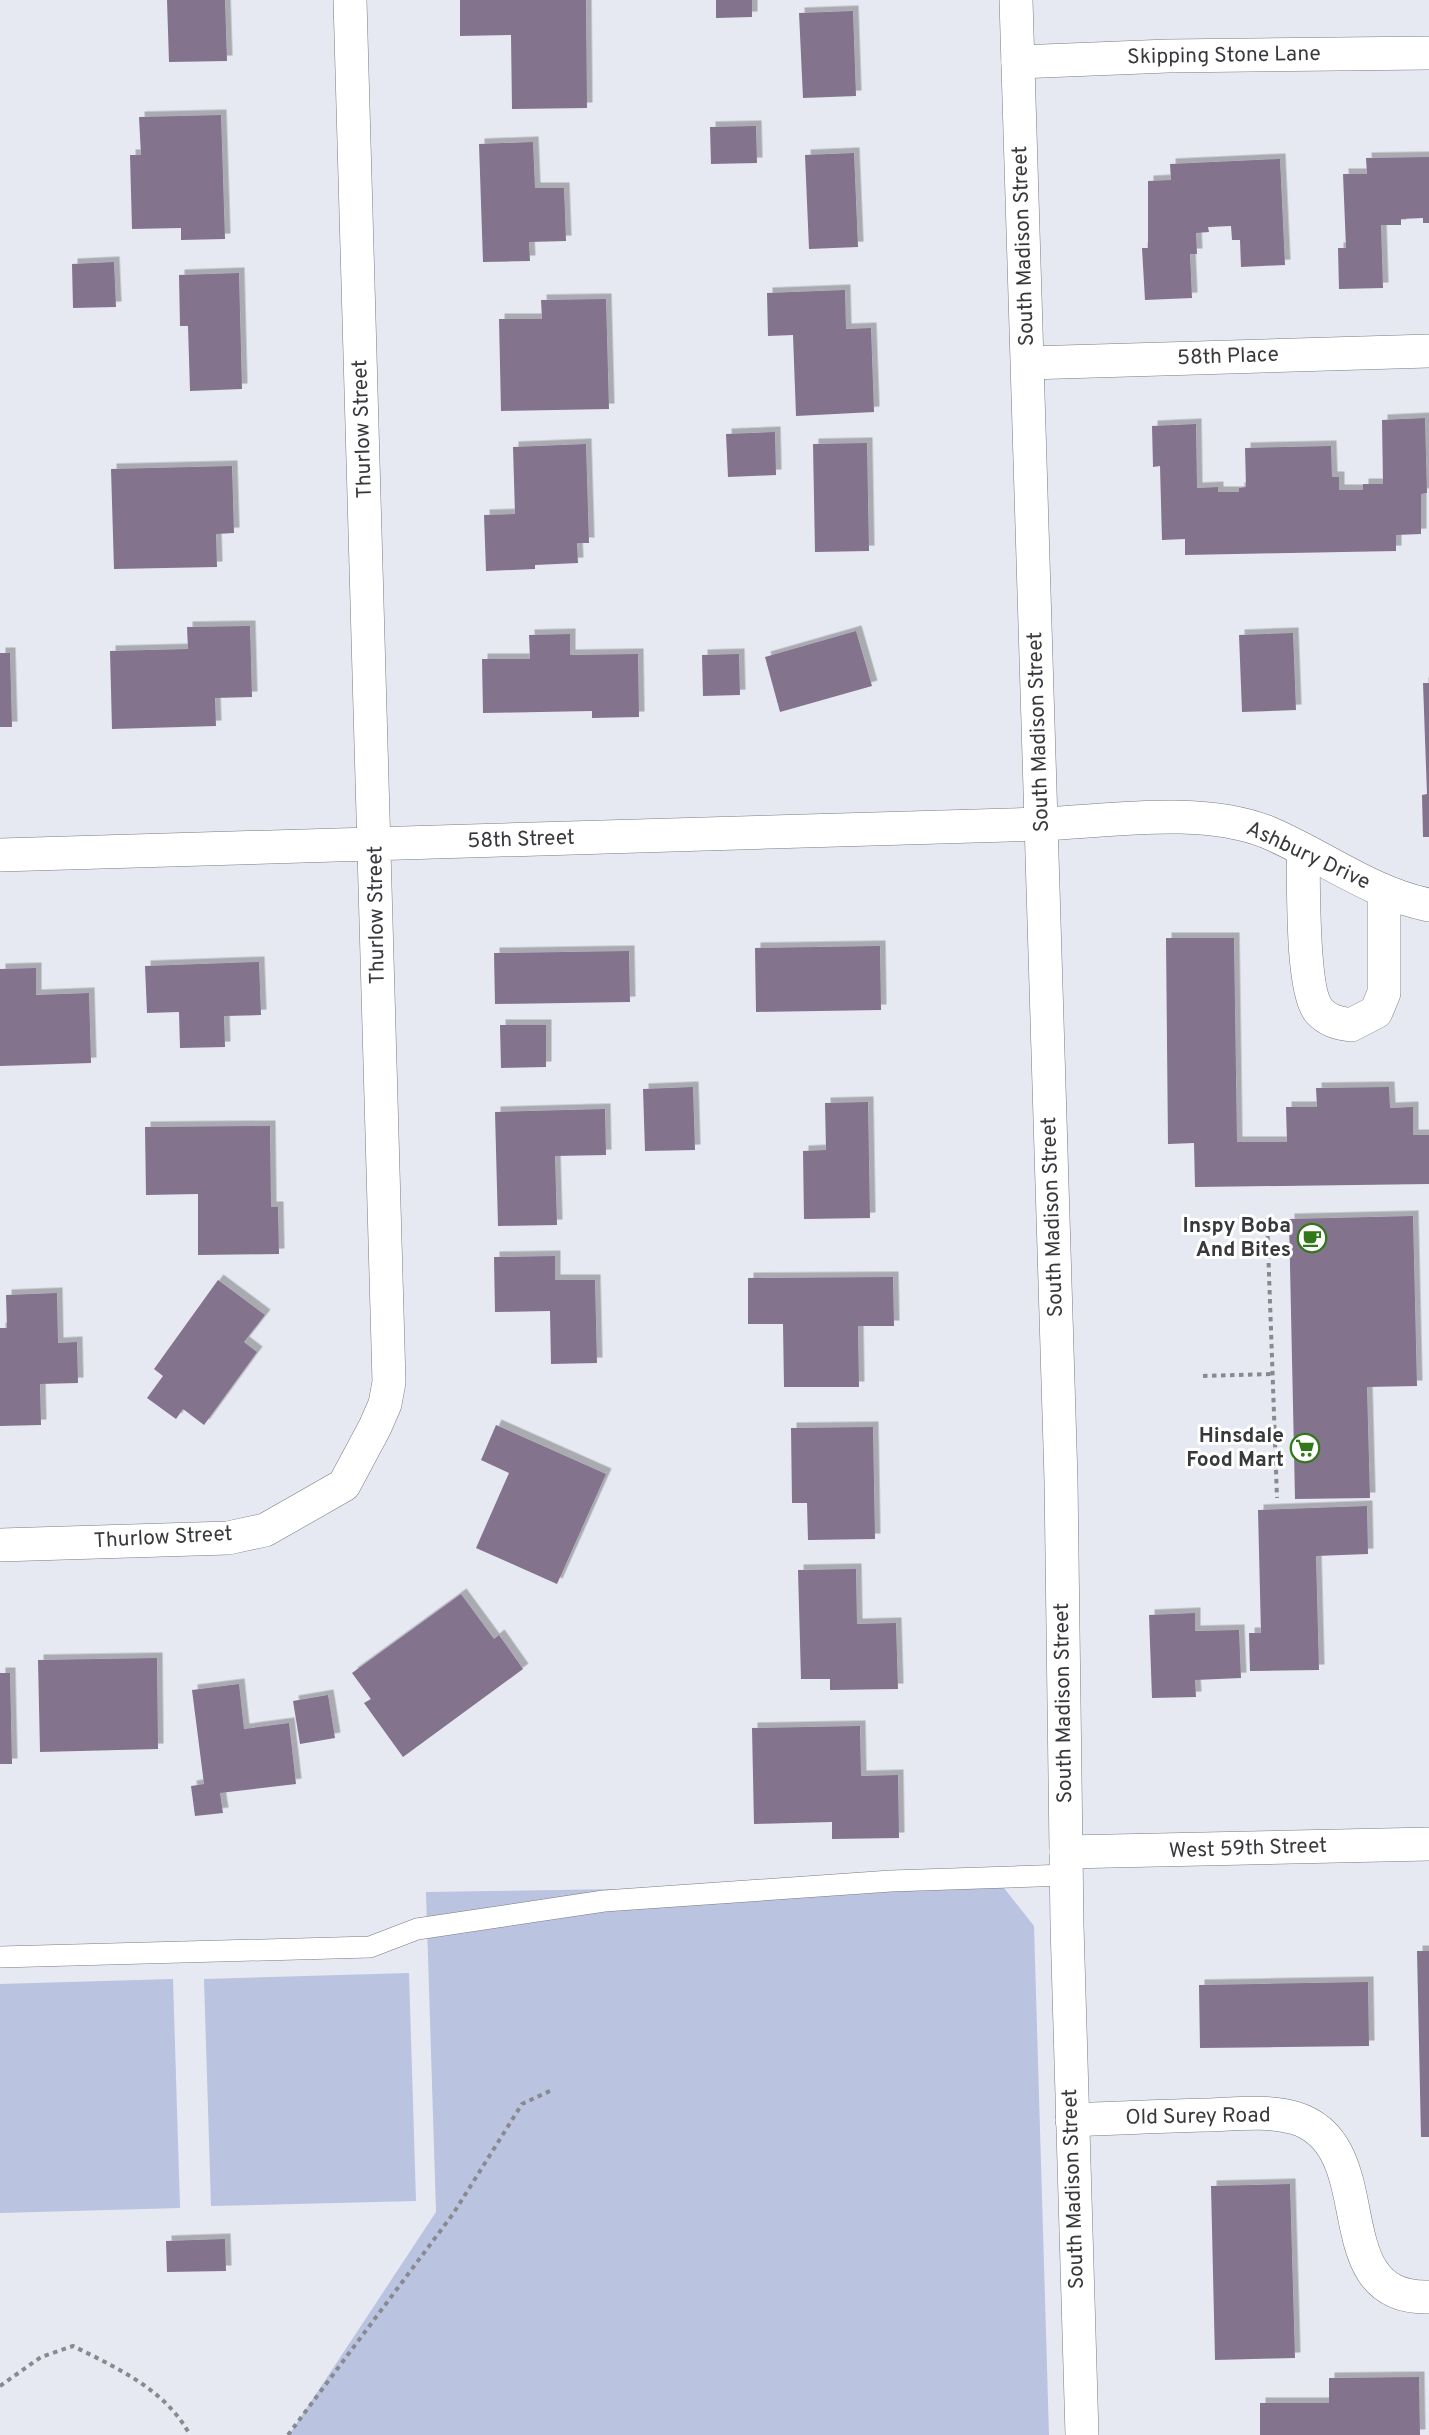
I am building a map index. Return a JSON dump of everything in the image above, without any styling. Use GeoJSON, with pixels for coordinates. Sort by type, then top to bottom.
{"type":"FeatureCollection","features":[{"type":"Feature","properties":{"kind":"street","name":"Thurlow Street"},"geometry":{"type":"LineString","coordinates":[[11,1544],[228,1538],[265,1530],[344,1485],[385,1404],[389,1382],[350,0]]}},
{"type":"Feature","properties":{"kind":"street","name":"South Madison Street"},"geometry":{"type":"LineString","coordinates":[[1016,0],[1061,1479],[1071,2120],[1082,2435]]}},
{"type":"Feature","properties":{"kind":"street","name":"Skipping Stone Lane"},"geometry":{"type":"LineString","coordinates":[[1018,62],[1168,56],[1429,53]]}},
{"type":"Feature","properties":{"kind":"street","name":"58th Place"},"geometry":{"type":"LineString","coordinates":[[1028,363],[1429,351]]}},
{"type":"Feature","properties":{"kind":"street","name":"Ashbury Drive"},"geometry":{"type":"LineString","coordinates":[[1041,824],[1200,817],[1230,821],[1267,832],[1384,892],[1429,905]]}},
{"type":"Feature","properties":{"kind":"street","name":"58th Street"},"geometry":{"type":"LineString","coordinates":[[0,855],[1041,824]]}},
{"type":"Feature","properties":{"kind":"street"},"geometry":{"type":"LineString","coordinates":[[1303,851],[1308,976],[1317,1009],[1330,1021],[1351,1026],[1376,1012],[1384,993],[1384,892]]}},
{"type":"Feature","properties":{"kind":"street","name":"West 59th Street"},"geometry":{"type":"LineString","coordinates":[[1067,1864],[1429,1844]]}},
{"type":"Feature","properties":{"kind":"street","name":"Old Surey Road"},"geometry":{"type":"LineString","coordinates":[[1071,2120],[1259,2113],[1296,2118],[1323,2134],[1338,2154],[1348,2180],[1362,2253],[1372,2275],[1392,2290],[1429,2297]]}},
{"type":"Feature","properties":{"kind":"lane"},"geometry":{"type":"LineString","coordinates":[[0,1957],[370,1947],[417,1929],[604,1901],[891,1881],[1067,1864]]}},
{"type":"Feature","properties":{"kind":"path"},"geometry":{"type":"LineString","coordinates":[[1267,1218],[1277,1498]]}},
{"type":"Feature","properties":{"kind":"path"},"geometry":{"type":"LineString","coordinates":[[1203,1376],[1273,1374]]}},
{"type":"Feature","properties":{"kind":"path"},"geometry":{"type":"LineString","coordinates":[[288,2435],[453,2214],[522,2104],[554,2090]]}},
{"type":"Feature","properties":{"kind":"path"},"geometry":{"type":"LineString","coordinates":[[0,2386],[41,2357],[73,2346],[119,2368],[154,2390],[190,2435]]}},
{"type":"Feature","properties":{"kind":"shaded area"},"geometry":{"type":"Polygon","coordinates":[[[1000,1883],[1034,1926],[1049,2435],[289,2435],[436,2212],[426,1892],[1000,1883]]]}},
{"type":"Feature","properties":{"kind":"shaded area"},"geometry":{"type":"Polygon","coordinates":[[[409,1973],[416,2201],[211,2206],[204,1979],[409,1973]]]}},
{"type":"Feature","properties":{"kind":"shaded area"},"geometry":{"type":"Polygon","coordinates":[[[173,1979],[180,2208],[0,2213],[0,1984],[173,1979]]]}},
{"type":"Feature","properties":{"kind":"building"},"geometry":{"type":"Polygon","coordinates":[[[167,0],[225,0],[227,61],[169,62],[167,0]]]}},
{"type":"Feature","properties":{"kind":"building"},"geometry":{"type":"Polygon","coordinates":[[[460,0],[586,0],[587,108],[512,109],[511,35],[460,36],[460,0]]]}},
{"type":"Feature","properties":{"kind":"building"},"geometry":{"type":"Polygon","coordinates":[[[716,0],[752,0],[752,17],[716,18],[716,0]]]}},
{"type":"Feature","properties":{"kind":"building"},"geometry":{"type":"Polygon","coordinates":[[[853,11],[856,96],[803,98],[799,13],[853,11]]]}},
{"type":"Feature","properties":{"kind":"building"},"geometry":{"type":"Polygon","coordinates":[[[221,115],[225,239],[181,240],[181,228],[132,229],[130,155],[141,155],[139,117],[221,115]]]}},
{"type":"Feature","properties":{"kind":"building"},"geometry":{"type":"Polygon","coordinates":[[[756,126],[757,163],[711,164],[710,127],[756,126]]]}},
{"type":"Feature","properties":{"kind":"building"},"geometry":{"type":"Polygon","coordinates":[[[533,142],[535,188],[564,188],[566,241],[529,242],[530,261],[483,262],[479,144],[533,142]]]}},
{"type":"Feature","properties":{"kind":"building"},"geometry":{"type":"Polygon","coordinates":[[[854,153],[858,247],[809,249],[805,155],[854,153]]]}},
{"type":"Feature","properties":{"kind":"building"},"geometry":{"type":"Polygon","coordinates":[[[1429,157],[1429,223],[1423,223],[1423,218],[1401,219],[1401,225],[1381,225],[1383,288],[1339,289],[1338,248],[1346,248],[1343,174],[1367,174],[1366,158],[1429,157]]]}},
{"type":"Feature","properties":{"kind":"building"},"geometry":{"type":"Polygon","coordinates":[[[1280,159],[1285,265],[1241,267],[1240,240],[1232,240],[1231,226],[1208,227],[1209,232],[1196,233],[1197,254],[1190,254],[1192,298],[1145,300],[1142,248],[1148,248],[1148,181],[1171,180],[1170,164],[1280,159]]]}},
{"type":"Feature","properties":{"kind":"building"},"geometry":{"type":"Polygon","coordinates":[[[114,262],[116,307],[73,308],[72,264],[114,262]]]}},
{"type":"Feature","properties":{"kind":"building"},"geometry":{"type":"Polygon","coordinates":[[[239,273],[242,389],[190,391],[188,326],[180,326],[179,275],[239,273]]]}},
{"type":"Feature","properties":{"kind":"building"},"geometry":{"type":"Polygon","coordinates":[[[845,290],[846,329],[871,328],[874,412],[796,416],[793,335],[768,336],[767,293],[845,290]]]}},
{"type":"Feature","properties":{"kind":"building"},"geometry":{"type":"Polygon","coordinates":[[[606,299],[609,409],[501,411],[499,319],[542,319],[541,300],[606,299]]]}},
{"type":"Feature","properties":{"kind":"building"},"geometry":{"type":"Polygon","coordinates":[[[1425,418],[1427,493],[1421,494],[1421,534],[1396,535],[1396,551],[1185,555],[1185,539],[1162,540],[1160,466],[1153,467],[1152,426],[1196,424],[1197,488],[1218,487],[1218,492],[1239,492],[1239,488],[1246,487],[1245,448],[1331,446],[1332,477],[1339,477],[1339,490],[1363,490],[1363,484],[1383,484],[1382,420],[1425,418]]]}},
{"type":"Feature","properties":{"kind":"building"},"geometry":{"type":"Polygon","coordinates":[[[775,432],[776,475],[728,477],[726,434],[775,432]]]}},
{"type":"Feature","properties":{"kind":"building"},"geometry":{"type":"Polygon","coordinates":[[[867,443],[869,551],[815,552],[813,444],[867,443]]]}},
{"type":"Feature","properties":{"kind":"building"},"geometry":{"type":"Polygon","coordinates":[[[586,444],[589,543],[577,543],[578,563],[535,565],[535,569],[486,571],[484,515],[515,514],[513,447],[586,444]]]}},
{"type":"Feature","properties":{"kind":"building"},"geometry":{"type":"Polygon","coordinates":[[[232,466],[234,533],[216,534],[217,567],[114,569],[111,469],[232,466]]]}},
{"type":"Feature","properties":{"kind":"building"},"geometry":{"type":"Polygon","coordinates":[[[250,626],[252,697],[215,698],[216,726],[112,729],[110,651],[188,649],[187,627],[250,626]]]}},
{"type":"Feature","properties":{"kind":"building"},"geometry":{"type":"Polygon","coordinates":[[[856,631],[872,686],[780,712],[765,657],[856,631]]]}},
{"type":"Feature","properties":{"kind":"building"},"geometry":{"type":"Polygon","coordinates":[[[1293,633],[1296,710],[1242,712],[1239,635],[1293,633]]]}},
{"type":"Feature","properties":{"kind":"building"},"geometry":{"type":"Polygon","coordinates":[[[570,634],[570,655],[638,654],[639,717],[592,718],[592,711],[483,713],[482,659],[530,659],[529,635],[570,634]]]}},
{"type":"Feature","properties":{"kind":"building"},"geometry":{"type":"Polygon","coordinates":[[[0,653],[10,653],[12,727],[0,727],[0,653]]]}},
{"type":"Feature","properties":{"kind":"building"},"geometry":{"type":"Polygon","coordinates":[[[739,654],[740,695],[703,696],[702,655],[739,654]]]}},
{"type":"Feature","properties":{"kind":"building"},"geometry":{"type":"Polygon","coordinates":[[[1423,683],[1429,683],[1429,837],[1423,837],[1422,795],[1427,794],[1423,683]]]}},
{"type":"Feature","properties":{"kind":"building"},"geometry":{"type":"Polygon","coordinates":[[[1166,938],[1234,938],[1237,1142],[1287,1142],[1286,1107],[1317,1107],[1316,1088],[1389,1087],[1390,1108],[1413,1107],[1413,1135],[1429,1135],[1429,1184],[1195,1187],[1194,1143],[1168,1144],[1166,938]]]}},
{"type":"Feature","properties":{"kind":"building"},"geometry":{"type":"Polygon","coordinates":[[[880,946],[881,1010],[756,1012],[755,948],[880,946]]]}},
{"type":"Feature","properties":{"kind":"building"},"geometry":{"type":"Polygon","coordinates":[[[629,951],[630,1002],[495,1004],[494,953],[629,951]]]}},
{"type":"Feature","properties":{"kind":"building"},"geometry":{"type":"Polygon","coordinates":[[[259,962],[261,1015],[224,1016],[225,1047],[180,1048],[179,1012],[147,1013],[145,966],[259,962]]]}},
{"type":"Feature","properties":{"kind":"building"},"geometry":{"type":"Polygon","coordinates":[[[36,968],[36,995],[89,993],[91,1063],[0,1066],[0,969],[36,968]]]}},
{"type":"Feature","properties":{"kind":"building"},"geometry":{"type":"Polygon","coordinates":[[[500,1025],[546,1025],[546,1067],[501,1068],[500,1025]]]}},
{"type":"Feature","properties":{"kind":"building"},"geometry":{"type":"Polygon","coordinates":[[[693,1087],[695,1150],[645,1151],[643,1089],[693,1087]]]}},
{"type":"Feature","properties":{"kind":"building"},"geometry":{"type":"Polygon","coordinates":[[[868,1102],[870,1218],[804,1219],[803,1151],[826,1150],[825,1103],[868,1102]]]}},
{"type":"Feature","properties":{"kind":"building"},"geometry":{"type":"Polygon","coordinates":[[[605,1109],[606,1155],[555,1156],[557,1225],[498,1226],[495,1112],[605,1109]]]}},
{"type":"Feature","properties":{"kind":"building"},"geometry":{"type":"Polygon","coordinates":[[[270,1126],[271,1207],[278,1207],[279,1254],[198,1255],[198,1194],[146,1195],[145,1127],[270,1126]]]}},
{"type":"Feature","properties":{"kind":"building"},"geometry":{"type":"Polygon","coordinates":[[[1413,1216],[1417,1386],[1367,1387],[1370,1498],[1295,1499],[1289,1219],[1413,1216]]]}},
{"type":"Feature","properties":{"kind":"building"},"geometry":{"type":"Polygon","coordinates":[[[555,1256],[555,1280],[595,1280],[597,1363],[551,1364],[550,1311],[495,1312],[494,1257],[555,1256]]]}},
{"type":"Feature","properties":{"kind":"building"},"geometry":{"type":"Polygon","coordinates":[[[893,1277],[894,1326],[858,1326],[859,1387],[784,1387],[783,1324],[748,1324],[748,1278],[893,1277]]]}},
{"type":"Feature","properties":{"kind":"building"},"geometry":{"type":"Polygon","coordinates":[[[218,1280],[265,1315],[244,1342],[257,1352],[204,1425],[183,1409],[176,1419],[147,1398],[163,1376],[154,1369],[218,1280]]]}},
{"type":"Feature","properties":{"kind":"building"},"geometry":{"type":"Polygon","coordinates":[[[57,1293],[58,1343],[77,1342],[78,1383],[40,1384],[41,1425],[0,1426],[0,1328],[7,1328],[6,1295],[57,1293]]]}},
{"type":"Feature","properties":{"kind":"building"},"geometry":{"type":"Polygon","coordinates":[[[496,1425],[606,1474],[557,1584],[476,1548],[509,1473],[481,1460],[496,1425]]]}},
{"type":"Feature","properties":{"kind":"building"},"geometry":{"type":"Polygon","coordinates":[[[873,1427],[875,1539],[808,1540],[807,1503],[792,1503],[791,1428],[873,1427]]]}},
{"type":"Feature","properties":{"kind":"building"},"geometry":{"type":"Polygon","coordinates":[[[1367,1506],[1368,1554],[1316,1556],[1319,1670],[1250,1671],[1249,1633],[1261,1633],[1258,1510],[1367,1506]]]}},
{"type":"Feature","properties":{"kind":"building"},"geometry":{"type":"Polygon","coordinates":[[[856,1569],[857,1624],[896,1623],[898,1689],[830,1690],[830,1679],[801,1679],[798,1570],[856,1569]]]}},
{"type":"Feature","properties":{"kind":"building"},"geometry":{"type":"Polygon","coordinates":[[[461,1594],[494,1639],[499,1635],[523,1669],[403,1757],[364,1703],[371,1699],[352,1673],[461,1594]]]}},
{"type":"Feature","properties":{"kind":"building"},"geometry":{"type":"Polygon","coordinates":[[[1195,1613],[1195,1631],[1239,1630],[1241,1678],[1195,1680],[1196,1697],[1152,1698],[1149,1615],[1195,1613]]]}},
{"type":"Feature","properties":{"kind":"building"},"geometry":{"type":"Polygon","coordinates":[[[157,1658],[158,1749],[40,1752],[38,1660],[157,1658]]]}},
{"type":"Feature","properties":{"kind":"building"},"geometry":{"type":"Polygon","coordinates":[[[0,1673],[10,1673],[12,1764],[0,1764],[0,1673]]]}},
{"type":"Feature","properties":{"kind":"building"},"geometry":{"type":"Polygon","coordinates":[[[239,1684],[244,1729],[289,1723],[296,1784],[220,1793],[223,1813],[195,1816],[191,1786],[204,1784],[192,1690],[239,1684]]]}},
{"type":"Feature","properties":{"kind":"building"},"geometry":{"type":"Polygon","coordinates":[[[328,1695],[335,1738],[300,1744],[293,1701],[328,1695]]]}},
{"type":"Feature","properties":{"kind":"building"},"geometry":{"type":"Polygon","coordinates":[[[860,1726],[861,1776],[898,1775],[899,1838],[832,1839],[832,1822],[754,1824],[752,1728],[860,1726]]]}},
{"type":"Feature","properties":{"kind":"building"},"geometry":{"type":"Polygon","coordinates":[[[1417,1951],[1429,1951],[1429,2137],[1421,2137],[1417,1951]]]}},
{"type":"Feature","properties":{"kind":"building"},"geometry":{"type":"Polygon","coordinates":[[[1368,1982],[1369,2046],[1200,2048],[1199,1985],[1368,1982]]]}},
{"type":"Feature","properties":{"kind":"building"},"geometry":{"type":"Polygon","coordinates":[[[1290,2184],[1295,2358],[1215,2360],[1211,2186],[1290,2184]]]}},
{"type":"Feature","properties":{"kind":"building"},"geometry":{"type":"Polygon","coordinates":[[[225,2239],[226,2271],[167,2272],[166,2241],[225,2239]]]}},
{"type":"Feature","properties":{"kind":"building"},"geometry":{"type":"Polygon","coordinates":[[[1419,2377],[1420,2435],[1260,2435],[1260,2403],[1329,2403],[1329,2378],[1419,2377]]]}},
{"type":"Feature","properties":{"kind":"place","name":"Inspy Boba And Bites"},"geometry":{"type":"Point","coordinates":[1312,1238]}},
{"type":"Feature","properties":{"kind":"place","name":"Hinsdale Food Mart"},"geometry":{"type":"Point","coordinates":[1305,1448]}}]}
